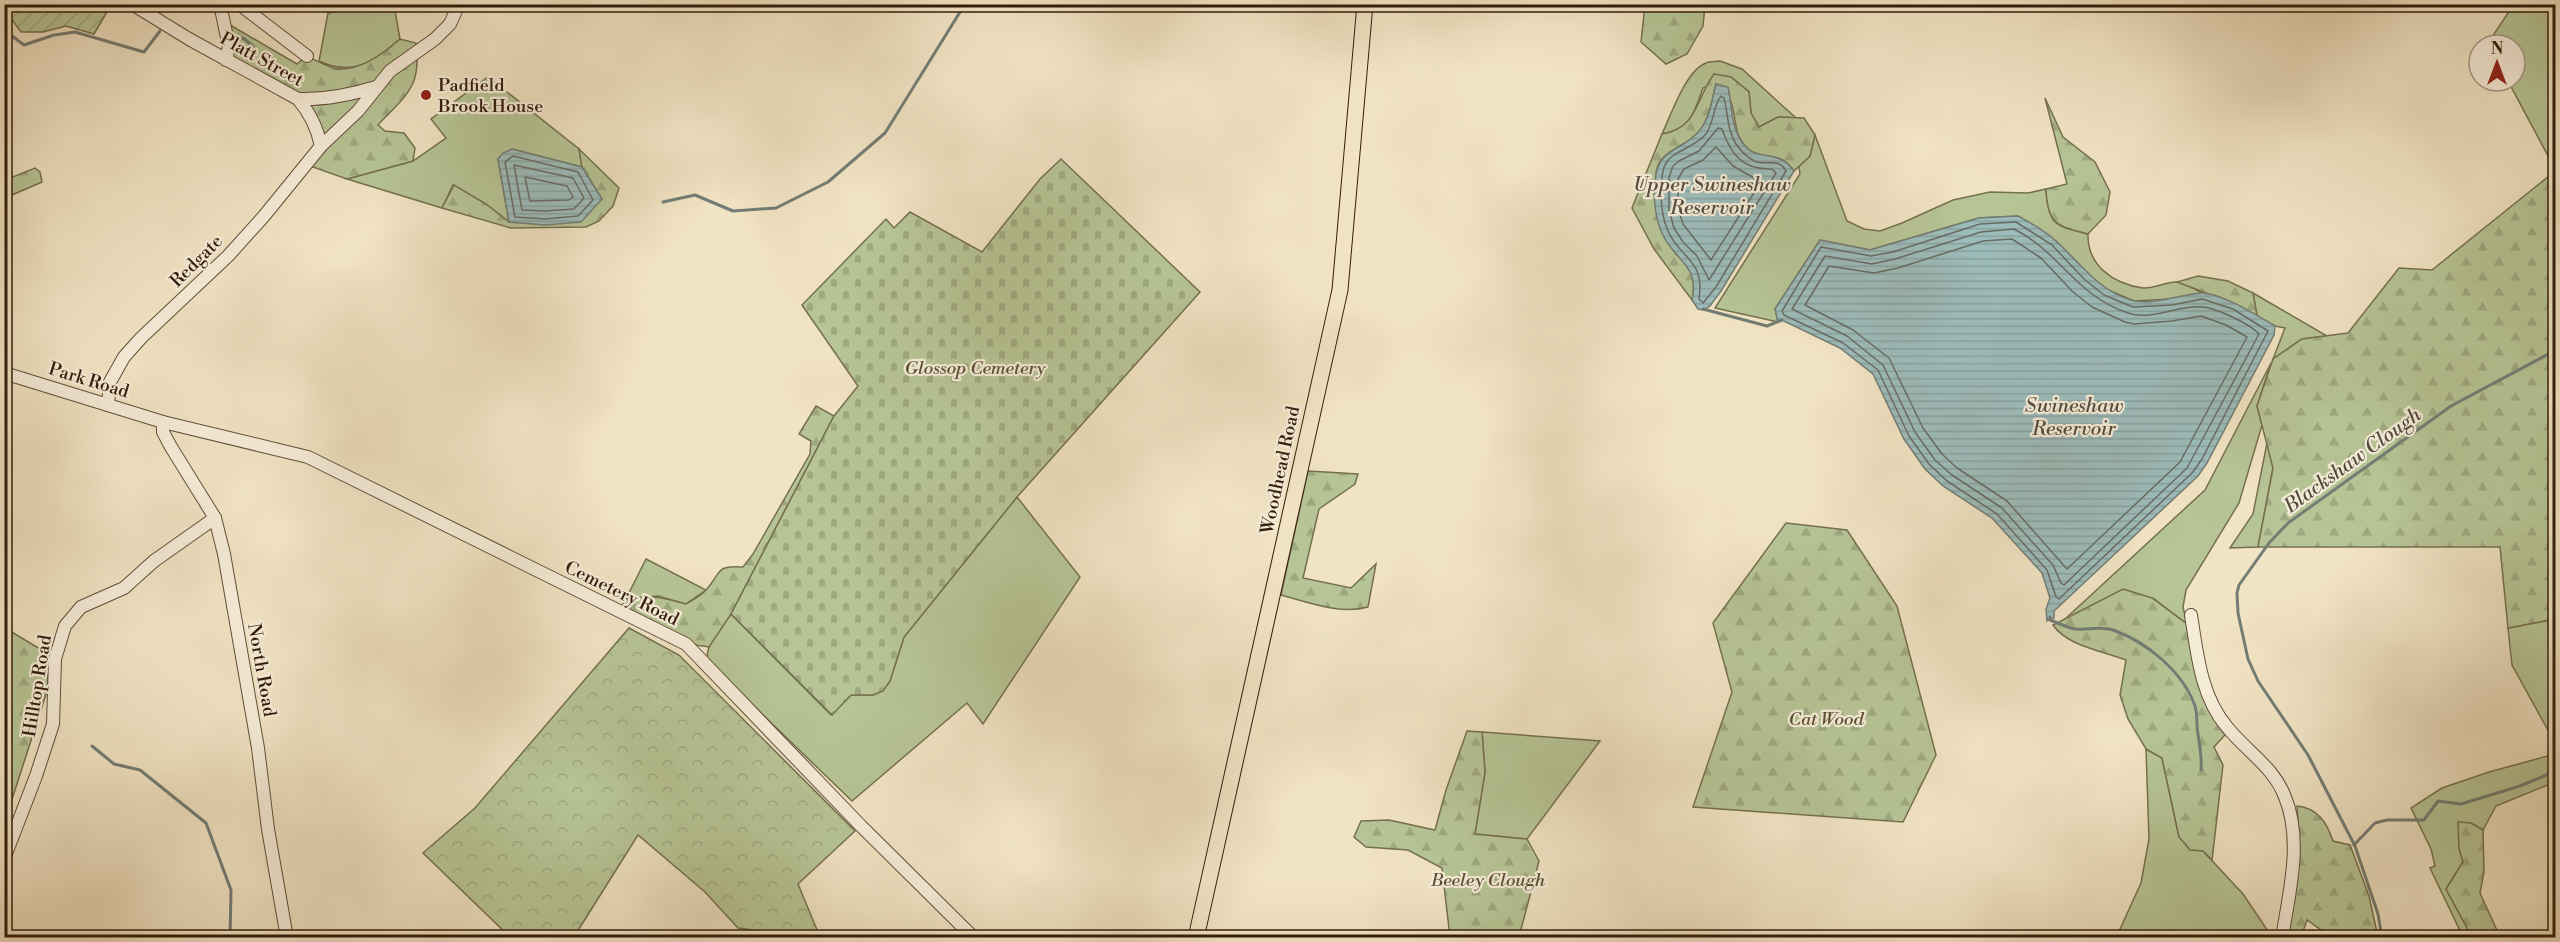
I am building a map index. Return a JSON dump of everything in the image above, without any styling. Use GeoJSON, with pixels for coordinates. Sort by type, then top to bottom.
{"type":"FeatureCollection","features":[{"type":"Feature","properties":{"kind":"main road","name":"Woodhead Road"},"geometry":{"type":"LineString","coordinates":[[1196,938],[1340,290],[1365,4]]}},
{"type":"Feature","properties":{"kind":"street","name":"Platt Street"},"geometry":{"type":"LineString","coordinates":[[132,4],[226,60],[298,99],[308,110],[318,130],[321,146]]}},
{"type":"Feature","properties":{"kind":"street"},"geometry":{"type":"LineString","coordinates":[[220,4],[229,47],[226,60]]}},
{"type":"Feature","properties":{"kind":"street"},"geometry":{"type":"LineString","coordinates":[[239,4],[307,56]]}},
{"type":"Feature","properties":{"kind":"street","name":"Redgate"},"geometry":{"type":"LineString","coordinates":[[108,405],[111,382],[124,357],[228,256],[321,146],[358,111],[390,71],[435,39],[450,24],[459,4]]}},
{"type":"Feature","properties":{"kind":"street"},"geometry":{"type":"LineString","coordinates":[[298,99],[313,100],[351,94],[375,87]]}},
{"type":"Feature","properties":{"kind":"street","name":"Park Road"},"geometry":{"type":"LineString","coordinates":[[4,373],[162,422]]}},
{"type":"Feature","properties":{"kind":"street","name":"North Road"},"geometry":{"type":"LineString","coordinates":[[162,422],[163,432],[171,447],[215,518],[224,554],[258,748],[268,829],[287,938]]}},
{"type":"Feature","properties":{"kind":"street","name":"Cemetery Road"},"geometry":{"type":"LineString","coordinates":[[162,422],[308,457],[686,644],[861,826],[975,938]]}},
{"type":"Feature","properties":{"kind":"street","name":"Hilltop Road"},"geometry":{"type":"LineString","coordinates":[[4,859],[53,724],[55,659],[65,626],[81,607],[124,588],[154,561],[215,518]]}},
{"type":"Feature","properties":{"kind":"street"},"geometry":{"type":"LineString","coordinates":[[2191,615],[2202,674],[2213,706],[2228,728],[2269,770],[2285,797],[2292,829],[2293,854],[2282,938]]}},
{"type":"Feature","properties":{"kind":"green space"},"geometry":{"type":"Polygon","coordinates":[[[5,4],[111,5],[94,34],[66,26],[43,32],[21,32],[5,10],[5,4]]]}},
{"type":"Feature","properties":{"kind":"green space"},"geometry":{"type":"Polygon","coordinates":[[[2514,4],[2555,5],[2555,169],[2514,93],[2527,93],[2527,33],[2495,33],[2514,4]]]}},
{"type":"Feature","properties":{"kind":"green space"},"geometry":{"type":"Polygon","coordinates":[[[377,5],[394,5],[400,39],[362,65],[342,68],[319,61],[328,13],[377,5]]]}},
{"type":"Feature","properties":{"kind":"green space"},"geometry":{"type":"Polygon","coordinates":[[[1645,5],[1705,5],[1703,26],[1687,54],[1666,64],[1641,42],[1645,5]]]}},
{"type":"Feature","properties":{"kind":"green space"},"geometry":{"type":"Polygon","coordinates":[[[225,22],[297,64],[307,56],[330,67],[342,69],[369,61],[400,39],[416,43],[417,70],[410,89],[378,125],[385,131],[404,133],[415,148],[413,161],[347,179],[310,166],[326,150],[311,107],[230,59],[225,22]]]}},
{"type":"Feature","properties":{"kind":"green space"},"geometry":{"type":"Polygon","coordinates":[[[1720,61],[1742,69],[1796,118],[1778,117],[1759,127],[1751,113],[1749,92],[1731,77],[1703,88],[1690,119],[1672,132],[1662,134],[1692,74],[1706,63],[1720,61]]]}},
{"type":"Feature","properties":{"kind":"green space"},"geometry":{"type":"Polygon","coordinates":[[[1714,74],[1731,77],[1749,92],[1751,113],[1759,127],[1778,117],[1804,118],[1815,135],[1810,156],[1794,171],[1788,164],[1776,157],[1752,152],[1739,137],[1730,100],[1716,84],[1709,113],[1702,128],[1697,135],[1661,160],[1656,176],[1672,248],[1688,265],[1692,274],[1694,284],[1692,300],[1654,249],[1632,208],[1662,134],[1683,126],[1694,112],[1714,74]]]}},
{"type":"Feature","properties":{"kind":"green space"},"geometry":{"type":"Polygon","coordinates":[[[488,77],[579,149],[582,167],[512,149],[498,159],[509,222],[486,204],[453,185],[442,208],[347,179],[413,161],[446,138],[431,119],[488,77]]]}},
{"type":"Feature","properties":{"kind":"green space"},"geometry":{"type":"Polygon","coordinates":[[[2045,98],[2063,137],[2095,162],[2110,192],[2106,215],[2088,234],[2061,226],[2049,210],[2046,189],[2067,184],[2045,98]]]}},
{"type":"Feature","properties":{"kind":"green space"},"geometry":{"type":"Polygon","coordinates":[[[1815,135],[1847,221],[1864,229],[1880,231],[1953,200],[1990,192],[2028,193],[2046,189],[2052,217],[2061,226],[2088,234],[2092,255],[2097,264],[2112,277],[2143,288],[2179,282],[2202,293],[2171,299],[2134,301],[2106,289],[2056,241],[2018,216],[1979,218],[1870,250],[1820,240],[1775,309],[1778,322],[1715,308],[1800,174],[1799,166],[1810,156],[1815,135]]]}},
{"type":"Feature","properties":{"kind":"green space"},"geometry":{"type":"Polygon","coordinates":[[[579,149],[619,188],[613,206],[599,221],[586,227],[511,228],[442,208],[454,185],[486,204],[509,222],[602,199],[582,167],[579,149]]]}},
{"type":"Feature","properties":{"kind":"green space","name":"Glossop Cemetery"},"geometry":{"type":"Polygon","coordinates":[[[1061,159],[1200,292],[1017,497],[904,637],[890,681],[883,691],[873,695],[851,695],[832,715],[731,614],[834,416],[858,386],[802,305],[886,219],[894,228],[910,212],[982,252],[1040,179],[1061,159]]]}},
{"type":"Feature","properties":{"kind":"green space"},"geometry":{"type":"Polygon","coordinates":[[[35,168],[40,172],[42,182],[5,198],[5,180],[35,168]]]}},
{"type":"Feature","properties":{"kind":"green space"},"geometry":{"type":"Polygon","coordinates":[[[2554,172],[2555,619],[2508,628],[2500,547],[2258,547],[2273,468],[2257,406],[2273,359],[2302,339],[2348,333],[2399,268],[2432,270],[2554,172]]]}},
{"type":"Feature","properties":{"kind":"green space"},"geometry":{"type":"Polygon","coordinates":[[[2198,276],[2228,281],[2253,293],[2257,316],[2235,304],[2177,282],[2198,276]]]}},
{"type":"Feature","properties":{"kind":"green space"},"geometry":{"type":"Polygon","coordinates":[[[2253,293],[2327,336],[2302,339],[2273,359],[2285,328],[2275,326],[2257,316],[2253,293]]]}},
{"type":"Feature","properties":{"kind":"green space"},"geometry":{"type":"Polygon","coordinates":[[[2271,363],[2257,406],[2262,425],[2239,503],[2186,590],[2183,607],[2187,624],[2153,598],[2064,620],[2205,490],[2271,363]]]}},
{"type":"Feature","properties":{"kind":"green space"},"geometry":{"type":"Polygon","coordinates":[[[816,406],[834,416],[731,614],[709,647],[696,645],[622,606],[626,599],[642,597],[663,598],[686,604],[704,592],[723,569],[743,567],[753,554],[810,454],[811,441],[799,434],[816,406]]]}},
{"type":"Feature","properties":{"kind":"green space"},"geometry":{"type":"Polygon","coordinates":[[[2267,443],[2273,468],[2258,547],[2230,548],[2253,514],[2267,443]]]}},
{"type":"Feature","properties":{"kind":"green space"},"geometry":{"type":"Polygon","coordinates":[[[1308,471],[1358,474],[1355,484],[1319,509],[1303,578],[1351,588],[1376,564],[1368,607],[1335,609],[1281,595],[1308,471]]]}},
{"type":"Feature","properties":{"kind":"green space"},"geometry":{"type":"Polygon","coordinates":[[[1017,497],[1080,577],[983,724],[967,703],[852,801],[708,662],[707,656],[711,643],[731,614],[831,715],[851,695],[873,695],[882,691],[890,681],[904,637],[1017,497]]]}},
{"type":"Feature","properties":{"kind":"green space","name":"Cat Wood"},"geometry":{"type":"Polygon","coordinates":[[[1786,523],[1847,530],[1897,606],[1936,755],[1903,822],[1693,807],[1732,692],[1713,623],[1786,523]]]}},
{"type":"Feature","properties":{"kind":"green space"},"geometry":{"type":"Polygon","coordinates":[[[646,559],[706,590],[686,604],[658,596],[626,599],[646,559]]]}},
{"type":"Feature","properties":{"kind":"green space"},"geometry":{"type":"Polygon","coordinates":[[[2123,589],[2152,598],[2187,624],[2214,719],[2225,735],[2214,747],[2223,765],[2212,860],[2203,851],[2190,850],[2179,837],[2162,758],[2146,749],[2128,719],[2120,695],[2126,660],[2076,643],[2059,632],[2053,625],[2123,589]]]}},
{"type":"Feature","properties":{"kind":"green space"},"geometry":{"type":"Polygon","coordinates":[[[2555,619],[2555,743],[2512,665],[2508,628],[2555,619]]]}},
{"type":"Feature","properties":{"kind":"green space"},"geometry":{"type":"Polygon","coordinates":[[[5,628],[50,655],[47,691],[5,821],[5,628]]]}},
{"type":"Feature","properties":{"kind":"green space"},"geometry":{"type":"Polygon","coordinates":[[[629,628],[679,655],[855,831],[798,884],[820,937],[738,928],[705,892],[638,835],[574,937],[510,937],[423,853],[475,808],[629,628]]]}},
{"type":"Feature","properties":{"kind":"green space","name":"Beeley Clough"},"geometry":{"type":"Polygon","coordinates":[[[1467,731],[1482,732],[1485,772],[1475,834],[1527,839],[1539,861],[1519,937],[1450,937],[1442,868],[1408,850],[1366,847],[1354,837],[1361,821],[1389,820],[1435,830],[1446,790],[1467,731]]]}},
{"type":"Feature","properties":{"kind":"green space"},"geometry":{"type":"Polygon","coordinates":[[[1482,732],[1600,741],[1527,839],[1475,834],[1485,772],[1482,732]]]}},
{"type":"Feature","properties":{"kind":"green space"},"geometry":{"type":"Polygon","coordinates":[[[2146,749],[2162,758],[2179,837],[2203,851],[2243,894],[2272,937],[2116,938],[2141,883],[2149,839],[2146,749]]]}},
{"type":"Feature","properties":{"kind":"green space"},"geometry":{"type":"Polygon","coordinates":[[[2555,754],[2555,782],[2496,806],[2483,830],[2471,823],[2459,848],[2463,862],[2446,889],[2472,937],[2463,937],[2430,868],[2435,866],[2431,849],[2411,808],[2442,788],[2555,754]]]}},
{"type":"Feature","properties":{"kind":"green space"},"geometry":{"type":"Polygon","coordinates":[[[2297,806],[2316,813],[2328,828],[2333,841],[2350,845],[2369,896],[2378,937],[2331,937],[2307,920],[2301,937],[2287,938],[2299,836],[2297,806]]]}},
{"type":"Feature","properties":{"kind":"green space"},"geometry":{"type":"Polygon","coordinates":[[[2458,822],[2471,823],[2483,830],[2484,872],[2480,893],[2500,937],[2472,937],[2446,889],[2463,862],[2459,848],[2458,822]]]}},
{"type":"Feature","properties":{"kind":"water","name":"Upper Swineshaw Reservoir"},"geometry":{"type":"Polygon","coordinates":[[[1716,84],[1728,87],[1735,127],[1746,147],[1759,154],[1780,159],[1794,171],[1721,291],[1710,306],[1703,310],[1698,309],[1692,300],[1694,288],[1689,270],[1667,242],[1659,226],[1655,189],[1656,174],[1663,159],[1693,137],[1706,121],[1716,84]]]}},
{"type":"Feature","properties":{"kind":"water"},"geometry":{"type":"Polygon","coordinates":[[[512,149],[582,167],[602,199],[581,222],[545,225],[509,222],[498,159],[503,153],[512,149]]]}},
{"type":"Feature","properties":{"kind":"water","name":"Swineshaw Reservoir"},"geometry":{"type":"Polygon","coordinates":[[[2018,216],[2052,237],[2099,283],[2119,296],[2147,302],[2208,293],[2238,305],[2275,326],[2274,335],[2198,476],[2054,611],[2054,618],[2047,621],[2046,609],[2050,598],[2042,573],[1992,518],[1943,486],[1925,469],[1904,439],[1873,374],[1840,348],[1782,320],[1778,322],[1775,309],[1820,240],[1870,250],[1979,218],[2018,216]]]}},
{"type":"Feature","properties":{"kind":"waterway"},"geometry":{"type":"LineString","coordinates":[[663,202],[695,195],[733,211],[776,208],[828,182],[885,133],[965,4]]}},
{"type":"Feature","properties":{"kind":"waterway"},"geometry":{"type":"LineString","coordinates":[[4,30],[24,45],[54,35],[75,32],[144,52],[160,31]]}},
{"type":"Feature","properties":{"kind":"waterway"},"geometry":{"type":"LineString","coordinates":[[236,38],[243,38],[253,46]]}},
{"type":"Feature","properties":{"kind":"waterway"},"geometry":{"type":"LineString","coordinates":[[1703,309],[1767,326],[1782,320]]}},
{"type":"Feature","properties":{"kind":"waterway","name":"Blackshaw Clough"},"geometry":{"type":"LineString","coordinates":[[2382,938],[2378,914],[2355,846],[2308,755],[2258,681],[2248,659],[2238,613],[2239,585],[2269,543],[2288,523],[2451,406],[2556,350]]}},
{"type":"Feature","properties":{"kind":"waterway"},"geometry":{"type":"LineString","coordinates":[[2050,617],[2050,620],[2073,628],[2108,629],[2126,635],[2151,650],[2173,670],[2182,681],[2195,706],[2201,770]]}},
{"type":"Feature","properties":{"kind":"waterway"},"geometry":{"type":"LineString","coordinates":[[92,746],[114,764],[140,770],[206,823],[231,890],[230,938]]}},
{"type":"Feature","properties":{"kind":"waterway"},"geometry":{"type":"LineString","coordinates":[[2354,845],[2375,823],[2387,820],[2424,820],[2438,801],[2461,804],[2520,786],[2556,771]]}},
{"type":"Feature","properties":{"kind":"place","name":"Padfield Brook House"},"geometry":{"type":"Point","coordinates":[426,95]}}]}
